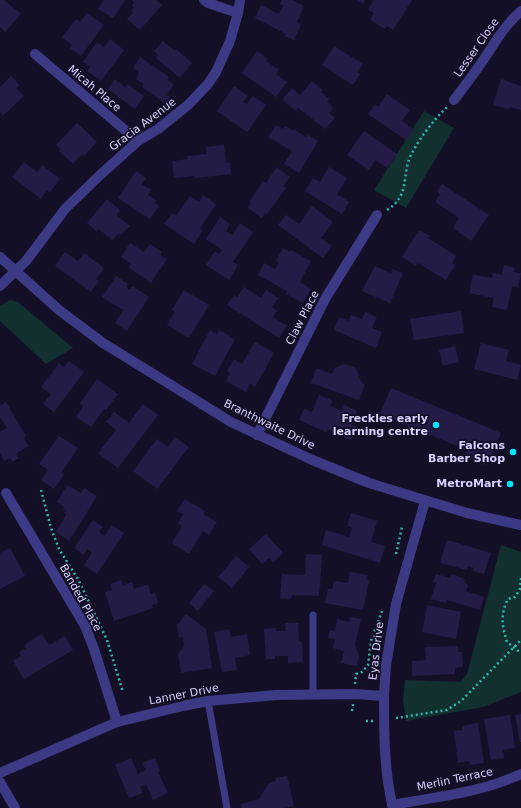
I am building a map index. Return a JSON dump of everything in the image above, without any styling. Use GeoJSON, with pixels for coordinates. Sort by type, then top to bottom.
{"type":"FeatureCollection","features":[{"type":"Feature","properties":{"kind":"street"},"geometry":{"type":"LineString","coordinates":[[204,0],[208,3],[238,13]]}},
{"type":"Feature","properties":{"kind":"street","name":"Gracia Avenue"},"geometry":{"type":"LineString","coordinates":[[0,286],[26,261],[65,209],[100,175],[138,141],[188,105],[208,84],[225,54],[230,41],[240,0]]}},
{"type":"Feature","properties":{"kind":"street","name":"Lesser Close"},"geometry":{"type":"LineString","coordinates":[[454,100],[482,62],[500,34],[510,21],[521,11]]}},
{"type":"Feature","properties":{"kind":"street","name":"Micah Place"},"geometry":{"type":"LineString","coordinates":[[36,54],[138,141]]}},
{"type":"Feature","properties":{"kind":"street","name":"Claw Place"},"geometry":{"type":"LineString","coordinates":[[258,435],[326,299],[377,216]]}},
{"type":"Feature","properties":{"kind":"street","name":"Branthwaite Drive"},"geometry":{"type":"LineString","coordinates":[[0,257],[60,310],[103,342],[231,422],[369,483],[467,513],[521,525]]}},
{"type":"Feature","properties":{"kind":"street","name":"Banded Place"},"geometry":{"type":"LineString","coordinates":[[6,493],[85,626],[94,649],[117,722]]}},
{"type":"Feature","properties":{"kind":"street","name":"Eyas Drive"},"geometry":{"type":"LineString","coordinates":[[392,806],[385,748],[384,696],[386,665],[396,604],[425,501]]}},
{"type":"Feature","properties":{"kind":"street","name":"Lanner Drive"},"geometry":{"type":"LineString","coordinates":[[0,772],[117,722],[208,701],[276,695],[355,694],[384,696]]}},
{"type":"Feature","properties":{"kind":"street","name":"Merlin Terrace"},"geometry":{"type":"LineString","coordinates":[[392,806],[479,789],[506,781],[521,774]]}},
{"type":"Feature","properties":{"kind":"street"},"geometry":{"type":"LineString","coordinates":[[0,782],[15,808]]}},
{"type":"Feature","properties":{"kind":"lane"},"geometry":{"type":"LineString","coordinates":[[313,615],[314,694]]}},
{"type":"Feature","properties":{"kind":"lane"},"geometry":{"type":"LineString","coordinates":[[208,701],[227,808]]}},
{"type":"Feature","properties":{"kind":"path"},"geometry":{"type":"LineString","coordinates":[[377,216],[394,206],[404,189],[411,155],[434,120],[454,100]]}},
{"type":"Feature","properties":{"kind":"path"},"geometry":{"type":"LineString","coordinates":[[41,490],[51,528],[59,549],[78,579],[107,640],[123,692]]}},
{"type":"Feature","properties":{"kind":"path"},"geometry":{"type":"LineString","coordinates":[[396,555],[402,527]]}},
{"type":"Feature","properties":{"kind":"path"},"geometry":{"type":"LineString","coordinates":[[521,578],[520,589],[515,597],[508,599],[503,613],[502,624],[506,642],[521,653]]}},
{"type":"Feature","properties":{"kind":"path"},"geometry":{"type":"LineString","coordinates":[[352,711],[356,674],[362,672],[368,666],[371,641],[384,604]]}},
{"type":"Feature","properties":{"kind":"path"},"geometry":{"type":"LineString","coordinates":[[403,716],[447,710],[455,706],[521,640]]}},
{"type":"Feature","properties":{"kind":"green space"},"geometry":{"type":"Polygon","coordinates":[[[424,111],[454,128],[406,208],[374,190],[424,111]]]}},
{"type":"Feature","properties":{"kind":"green space"},"geometry":{"type":"Polygon","coordinates":[[[10,300],[18,302],[73,348],[46,364],[0,321],[0,306],[10,300]]]}},
{"type":"Feature","properties":{"kind":"green space"},"geometry":{"type":"Polygon","coordinates":[[[501,545],[521,552],[521,692],[483,707],[406,721],[403,700],[405,680],[460,682],[467,674],[501,545]]]}},
{"type":"Feature","properties":{"kind":"building"},"geometry":{"type":"Polygon","coordinates":[[[0,0],[4,0],[21,14],[5,32],[0,27],[0,0]]]}},
{"type":"Feature","properties":{"kind":"building"},"geometry":{"type":"Polygon","coordinates":[[[104,0],[125,0],[113,18],[98,9],[104,0]]]}},
{"type":"Feature","properties":{"kind":"building"},"geometry":{"type":"Polygon","coordinates":[[[132,0],[156,0],[162,5],[140,30],[127,19],[133,13],[131,10],[134,8],[132,6],[134,3],[132,0]]]}},
{"type":"Feature","properties":{"kind":"building"},"geometry":{"type":"Polygon","coordinates":[[[282,0],[292,0],[304,6],[297,22],[301,25],[294,40],[285,36],[286,34],[255,18],[261,5],[279,14],[283,6],[280,4],[282,0]]]}},
{"type":"Feature","properties":{"kind":"building"},"geometry":{"type":"Polygon","coordinates":[[[357,0],[365,0],[363,4],[357,0]]]}},
{"type":"Feature","properties":{"kind":"building"},"geometry":{"type":"Polygon","coordinates":[[[374,0],[412,0],[393,30],[387,26],[385,29],[370,20],[374,13],[368,10],[374,0]]]}},
{"type":"Feature","properties":{"kind":"building"},"geometry":{"type":"Polygon","coordinates":[[[87,13],[104,25],[81,56],[70,48],[72,45],[62,37],[76,19],[80,22],[87,13]]]}},
{"type":"Feature","properties":{"kind":"building"},"geometry":{"type":"Polygon","coordinates":[[[110,39],[124,50],[101,81],[87,71],[90,67],[83,62],[97,42],[104,47],[110,39]]]}},
{"type":"Feature","properties":{"kind":"building"},"geometry":{"type":"Polygon","coordinates":[[[163,41],[175,51],[176,49],[192,63],[180,78],[156,58],[158,55],[154,51],[163,41]]]}},
{"type":"Feature","properties":{"kind":"building"},"geometry":{"type":"Polygon","coordinates":[[[334,46],[363,64],[357,72],[360,74],[353,85],[322,65],[334,46]]]}},
{"type":"Feature","properties":{"kind":"building"},"geometry":{"type":"Polygon","coordinates":[[[257,51],[268,59],[266,61],[279,70],[276,74],[287,82],[276,97],[242,73],[257,51]]]}},
{"type":"Feature","properties":{"kind":"building"},"geometry":{"type":"Polygon","coordinates":[[[140,57],[169,77],[168,80],[174,84],[167,95],[170,97],[166,104],[142,87],[144,84],[136,79],[139,73],[133,68],[140,57]]]}},
{"type":"Feature","properties":{"kind":"building"},"geometry":{"type":"Polygon","coordinates":[[[11,76],[20,85],[16,88],[24,96],[3,116],[0,112],[0,87],[11,76]]]}},
{"type":"Feature","properties":{"kind":"building"},"geometry":{"type":"Polygon","coordinates":[[[115,79],[125,87],[127,84],[144,96],[135,109],[108,89],[115,79]]]}},
{"type":"Feature","properties":{"kind":"building"},"geometry":{"type":"Polygon","coordinates":[[[501,79],[521,86],[521,110],[493,105],[501,79]]]}},
{"type":"Feature","properties":{"kind":"building"},"geometry":{"type":"Polygon","coordinates":[[[312,81],[323,90],[321,92],[329,99],[327,102],[334,108],[329,113],[335,118],[325,129],[298,108],[296,111],[282,100],[292,88],[300,95],[312,81]]]}},
{"type":"Feature","properties":{"kind":"building"},"geometry":{"type":"Polygon","coordinates":[[[234,86],[248,96],[243,102],[247,104],[253,96],[266,105],[247,132],[217,111],[234,86]]]}},
{"type":"Feature","properties":{"kind":"building"},"geometry":{"type":"Polygon","coordinates":[[[387,94],[410,110],[402,121],[414,129],[406,140],[368,114],[375,104],[378,107],[387,94]]]}},
{"type":"Feature","properties":{"kind":"building"},"geometry":{"type":"Polygon","coordinates":[[[77,123],[97,142],[84,156],[82,154],[73,164],[59,151],[60,149],[56,145],[77,123]]]}},
{"type":"Feature","properties":{"kind":"building"},"geometry":{"type":"Polygon","coordinates":[[[276,125],[283,129],[285,126],[293,131],[294,129],[306,137],[308,135],[318,141],[299,173],[284,164],[292,151],[268,137],[276,125]]]}},
{"type":"Feature","properties":{"kind":"building"},"geometry":{"type":"Polygon","coordinates":[[[364,131],[397,154],[387,168],[375,160],[369,170],[347,155],[364,131]]]}},
{"type":"Feature","properties":{"kind":"building"},"geometry":{"type":"Polygon","coordinates":[[[224,145],[226,163],[230,162],[231,174],[195,178],[195,176],[174,178],[172,161],[188,159],[187,156],[207,154],[206,147],[224,145]]]}},
{"type":"Feature","properties":{"kind":"building"},"geometry":{"type":"Polygon","coordinates":[[[24,162],[37,172],[42,165],[60,179],[50,192],[47,191],[41,199],[12,177],[24,162]]]}},
{"type":"Feature","properties":{"kind":"building"},"geometry":{"type":"Polygon","coordinates":[[[277,167],[290,177],[283,186],[286,188],[267,214],[265,213],[262,218],[248,208],[251,203],[249,202],[263,181],[266,183],[277,167]]]}},
{"type":"Feature","properties":{"kind":"building"},"geometry":{"type":"Polygon","coordinates":[[[329,167],[347,178],[337,194],[349,202],[342,214],[305,191],[313,178],[320,182],[329,167]]]}},
{"type":"Feature","properties":{"kind":"building"},"geometry":{"type":"Polygon","coordinates":[[[136,171],[146,178],[142,184],[151,190],[148,195],[156,200],[155,203],[159,206],[150,219],[118,198],[136,171]]]}},
{"type":"Feature","properties":{"kind":"building"},"geometry":{"type":"Polygon","coordinates":[[[442,184],[489,215],[471,241],[453,228],[459,218],[435,202],[440,194],[437,191],[442,184]]]}},
{"type":"Feature","properties":{"kind":"building"},"geometry":{"type":"Polygon","coordinates":[[[203,195],[216,204],[200,229],[203,230],[194,244],[164,224],[172,213],[176,216],[190,196],[199,202],[203,195]]]}},
{"type":"Feature","properties":{"kind":"building"},"geometry":{"type":"Polygon","coordinates":[[[107,199],[120,210],[116,215],[130,226],[121,235],[119,233],[112,240],[99,229],[97,232],[87,223],[107,199]]]}},
{"type":"Feature","properties":{"kind":"building"},"geometry":{"type":"Polygon","coordinates":[[[312,206],[333,222],[321,238],[332,246],[323,258],[278,225],[286,215],[299,224],[312,206]]]}},
{"type":"Feature","properties":{"kind":"building"},"geometry":{"type":"Polygon","coordinates":[[[220,217],[230,224],[226,231],[232,235],[240,223],[253,232],[233,262],[238,265],[229,280],[206,265],[215,251],[219,254],[222,250],[206,239],[220,217]]]}},
{"type":"Feature","properties":{"kind":"building"},"geometry":{"type":"Polygon","coordinates":[[[419,230],[430,236],[428,238],[456,256],[452,263],[455,265],[446,280],[418,263],[416,266],[402,257],[419,230]]]}},
{"type":"Feature","properties":{"kind":"building"},"geometry":{"type":"Polygon","coordinates":[[[130,243],[144,252],[150,244],[162,252],[160,255],[167,259],[151,283],[129,268],[131,264],[121,257],[130,243]]]}},
{"type":"Feature","properties":{"kind":"building"},"geometry":{"type":"Polygon","coordinates":[[[283,248],[290,252],[291,250],[311,261],[300,282],[311,289],[303,303],[286,294],[287,291],[258,275],[264,263],[275,269],[279,262],[276,261],[283,248]]]}},
{"type":"Feature","properties":{"kind":"building"},"geometry":{"type":"Polygon","coordinates":[[[65,252],[78,261],[84,253],[104,268],[96,279],[99,281],[91,292],[55,266],[65,252]]]}},
{"type":"Feature","properties":{"kind":"building"},"geometry":{"type":"Polygon","coordinates":[[[504,265],[515,268],[514,272],[521,273],[518,287],[512,286],[507,310],[492,307],[494,298],[469,293],[473,275],[492,278],[493,273],[502,275],[504,265]]]}},
{"type":"Feature","properties":{"kind":"building"},"geometry":{"type":"Polygon","coordinates":[[[375,266],[391,273],[392,269],[403,273],[390,303],[362,291],[375,266]]]}},
{"type":"Feature","properties":{"kind":"building"},"geometry":{"type":"Polygon","coordinates":[[[116,276],[128,284],[126,287],[130,290],[132,286],[149,297],[127,331],[115,323],[123,310],[102,297],[116,276]]]}},
{"type":"Feature","properties":{"kind":"building"},"geometry":{"type":"Polygon","coordinates":[[[244,287],[261,298],[266,290],[278,298],[272,307],[277,311],[273,317],[287,326],[279,338],[227,305],[234,295],[237,297],[244,287]]]}},
{"type":"Feature","properties":{"kind":"building"},"geometry":{"type":"Polygon","coordinates":[[[184,290],[209,305],[189,338],[167,325],[175,311],[172,310],[184,290]]]}},
{"type":"Feature","properties":{"kind":"building"},"geometry":{"type":"Polygon","coordinates":[[[461,311],[464,333],[414,340],[410,319],[461,311]]]}},
{"type":"Feature","properties":{"kind":"building"},"geometry":{"type":"Polygon","coordinates":[[[365,312],[377,317],[372,328],[382,332],[376,348],[334,330],[339,317],[349,321],[351,315],[362,319],[365,312]]]}},
{"type":"Feature","properties":{"kind":"building"},"geometry":{"type":"Polygon","coordinates":[[[210,330],[217,334],[219,330],[235,339],[215,376],[192,364],[210,330]]]}},
{"type":"Feature","properties":{"kind":"building"},"geometry":{"type":"Polygon","coordinates":[[[255,342],[274,353],[255,387],[250,384],[246,392],[226,381],[230,373],[227,371],[234,359],[242,364],[255,342]]]}},
{"type":"Feature","properties":{"kind":"building"},"geometry":{"type":"Polygon","coordinates":[[[481,343],[509,350],[506,361],[521,365],[517,380],[474,369],[481,343]]]}},
{"type":"Feature","properties":{"kind":"building"},"geometry":{"type":"Polygon","coordinates":[[[455,346],[459,362],[443,366],[439,350],[455,346]]]}},
{"type":"Feature","properties":{"kind":"building"},"geometry":{"type":"Polygon","coordinates":[[[69,361],[84,372],[54,412],[43,404],[51,394],[41,387],[59,363],[64,367],[69,361]]]}},
{"type":"Feature","properties":{"kind":"building"},"geometry":{"type":"Polygon","coordinates":[[[344,364],[355,367],[362,383],[365,384],[359,400],[311,383],[316,368],[332,374],[335,368],[344,364]]]}},
{"type":"Feature","properties":{"kind":"building"},"geometry":{"type":"Polygon","coordinates":[[[97,379],[118,394],[106,410],[104,409],[91,427],[76,417],[83,406],[80,403],[97,379]]]}},
{"type":"Feature","properties":{"kind":"building"},"geometry":{"type":"Polygon","coordinates":[[[391,388],[501,433],[490,460],[488,459],[486,465],[464,456],[467,450],[428,434],[427,437],[417,433],[418,430],[380,414],[391,388]]]}},
{"type":"Feature","properties":{"kind":"building"},"geometry":{"type":"Polygon","coordinates":[[[319,395],[333,401],[330,406],[342,411],[344,405],[357,411],[352,425],[356,427],[351,440],[327,429],[326,432],[299,420],[304,409],[312,412],[319,395]]]}},
{"type":"Feature","properties":{"kind":"building"},"geometry":{"type":"Polygon","coordinates":[[[6,402],[26,436],[24,438],[28,446],[16,454],[19,458],[12,462],[10,458],[4,461],[0,453],[0,432],[7,428],[0,417],[0,406],[6,402]]]}},
{"type":"Feature","properties":{"kind":"building"},"geometry":{"type":"Polygon","coordinates":[[[143,404],[158,415],[118,468],[98,453],[116,430],[106,422],[114,412],[129,423],[143,404]]]}},
{"type":"Feature","properties":{"kind":"building"},"geometry":{"type":"Polygon","coordinates":[[[59,436],[78,448],[61,473],[64,475],[54,489],[41,480],[48,470],[39,464],[59,436]]]}},
{"type":"Feature","properties":{"kind":"building"},"geometry":{"type":"Polygon","coordinates":[[[175,437],[189,447],[157,489],[133,471],[157,439],[168,447],[175,437]]]}},
{"type":"Feature","properties":{"kind":"building"},"geometry":{"type":"Polygon","coordinates":[[[67,485],[81,493],[84,488],[97,496],[69,541],[56,532],[66,515],[64,513],[65,511],[63,510],[64,507],[57,502],[67,485]]]}},
{"type":"Feature","properties":{"kind":"building"},"geometry":{"type":"Polygon","coordinates":[[[185,499],[205,511],[203,514],[217,522],[209,535],[203,531],[189,554],[172,543],[182,526],[178,523],[183,514],[177,511],[185,499]]]}},
{"type":"Feature","properties":{"kind":"building"},"geometry":{"type":"Polygon","coordinates":[[[351,513],[377,521],[371,542],[385,546],[380,563],[322,545],[326,530],[349,537],[352,528],[347,526],[351,513]]]}},
{"type":"Feature","properties":{"kind":"building"},"geometry":{"type":"Polygon","coordinates":[[[93,520],[103,527],[99,532],[105,536],[112,525],[124,533],[97,574],[84,565],[92,553],[87,549],[84,555],[74,548],[93,520]]]}},
{"type":"Feature","properties":{"kind":"building"},"geometry":{"type":"Polygon","coordinates":[[[266,534],[283,553],[273,563],[269,558],[262,564],[249,549],[266,534]]]}},
{"type":"Feature","properties":{"kind":"building"},"geometry":{"type":"Polygon","coordinates":[[[447,540],[491,553],[484,574],[473,571],[474,568],[468,566],[467,570],[440,563],[447,540]]]}},
{"type":"Feature","properties":{"kind":"building"},"geometry":{"type":"Polygon","coordinates":[[[10,548],[25,576],[0,589],[0,553],[10,548]]]}},
{"type":"Feature","properties":{"kind":"building"},"geometry":{"type":"Polygon","coordinates":[[[306,554],[322,555],[319,596],[292,595],[291,599],[280,598],[282,574],[305,575],[306,554]]]}},
{"type":"Feature","properties":{"kind":"building"},"geometry":{"type":"Polygon","coordinates":[[[236,556],[249,567],[232,588],[218,577],[236,556]]]}},
{"type":"Feature","properties":{"kind":"building"},"geometry":{"type":"Polygon","coordinates":[[[350,572],[368,575],[367,580],[369,580],[363,610],[325,603],[328,589],[332,589],[334,581],[348,583],[350,572]]]}},
{"type":"Feature","properties":{"kind":"building"},"geometry":{"type":"Polygon","coordinates":[[[436,574],[450,578],[451,574],[465,579],[464,583],[468,585],[466,591],[484,597],[480,610],[447,600],[446,603],[431,599],[436,583],[433,582],[436,574]]]}},
{"type":"Feature","properties":{"kind":"building"},"geometry":{"type":"Polygon","coordinates":[[[121,580],[123,585],[132,582],[134,589],[148,584],[151,594],[155,592],[158,603],[152,605],[153,608],[114,621],[105,592],[112,590],[110,584],[121,580]]]}},
{"type":"Feature","properties":{"kind":"building"},"geometry":{"type":"Polygon","coordinates":[[[204,584],[214,591],[198,611],[189,603],[204,584]]]}},
{"type":"Feature","properties":{"kind":"building"},"geometry":{"type":"Polygon","coordinates":[[[427,605],[461,612],[456,639],[422,632],[427,605]]]}},
{"type":"Feature","properties":{"kind":"building"},"geometry":{"type":"Polygon","coordinates":[[[186,614],[206,629],[212,668],[181,673],[178,654],[184,646],[183,637],[179,638],[177,625],[186,614]]]}},
{"type":"Feature","properties":{"kind":"building"},"geometry":{"type":"Polygon","coordinates":[[[350,617],[361,619],[355,645],[359,656],[357,666],[341,663],[344,651],[333,648],[335,639],[328,638],[330,630],[335,631],[337,619],[349,622],[350,617]]]}},
{"type":"Feature","properties":{"kind":"building"},"geometry":{"type":"Polygon","coordinates":[[[285,623],[298,623],[299,642],[302,642],[303,662],[288,663],[288,656],[275,656],[275,659],[266,659],[264,629],[276,628],[276,631],[286,631],[285,623]]]}},
{"type":"Feature","properties":{"kind":"building"},"geometry":{"type":"Polygon","coordinates":[[[229,629],[231,637],[247,634],[250,655],[235,658],[237,670],[222,672],[214,632],[229,629]]]}},
{"type":"Feature","properties":{"kind":"building"},"geometry":{"type":"Polygon","coordinates":[[[42,634],[49,645],[65,636],[73,650],[24,679],[13,661],[21,656],[19,652],[26,648],[24,645],[42,634]]]}},
{"type":"Feature","properties":{"kind":"building"},"geometry":{"type":"Polygon","coordinates":[[[458,646],[458,652],[462,652],[463,667],[455,668],[455,674],[412,676],[412,661],[426,660],[425,647],[458,646]]]}},
{"type":"Feature","properties":{"kind":"building"},"geometry":{"type":"Polygon","coordinates":[[[521,714],[521,742],[520,742],[515,715],[521,714]]]}},
{"type":"Feature","properties":{"kind":"building"},"geometry":{"type":"Polygon","coordinates":[[[510,715],[515,748],[503,750],[504,758],[491,760],[484,719],[510,715]]]}},
{"type":"Feature","properties":{"kind":"building"},"geometry":{"type":"Polygon","coordinates":[[[478,723],[484,763],[470,765],[469,761],[458,763],[454,731],[462,730],[462,726],[478,723]]]}},
{"type":"Feature","properties":{"kind":"building"},"geometry":{"type":"Polygon","coordinates":[[[131,758],[138,774],[146,770],[142,763],[155,758],[160,771],[158,772],[168,793],[153,800],[146,784],[140,787],[143,793],[129,798],[115,765],[131,758]]]}},
{"type":"Feature","properties":{"kind":"building"},"geometry":{"type":"Polygon","coordinates":[[[287,776],[294,806],[284,808],[242,808],[241,804],[259,799],[269,783],[276,781],[275,778],[287,776]]]}},
{"type":"Feature","properties":{"kind":"place","name":"Freckles early learning centre"},"geometry":{"type":"Point","coordinates":[436,425]}},
{"type":"Feature","properties":{"kind":"place","name":"Falcons Barber Shop"},"geometry":{"type":"Point","coordinates":[513,452]}},
{"type":"Feature","properties":{"kind":"place","name":"MetroMart"},"geometry":{"type":"Point","coordinates":[510,484]}}]}
